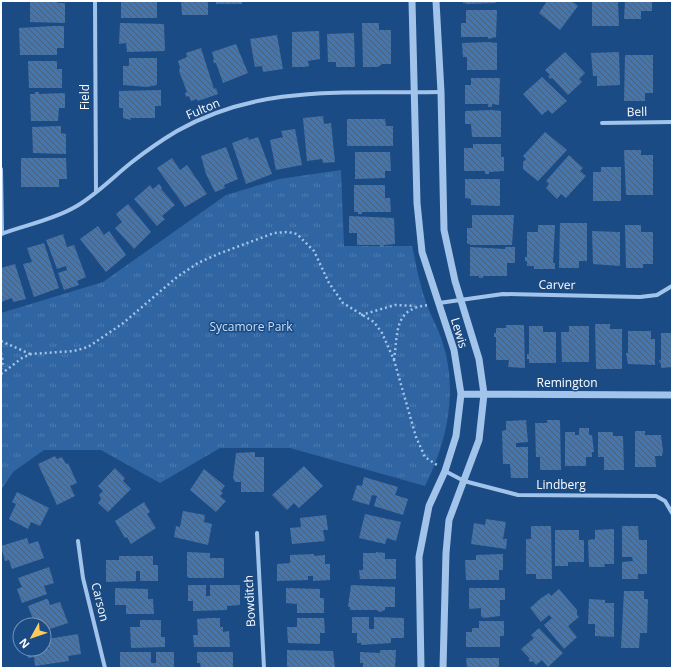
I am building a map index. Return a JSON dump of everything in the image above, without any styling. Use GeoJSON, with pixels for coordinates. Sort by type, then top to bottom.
{"type":"FeatureCollection","features":[{"type":"Feature","properties":{"kind":"street","name":"Field"},"geometry":{"type":"LineString","coordinates":[[95,1],[96,192]]}},
{"type":"Feature","properties":{"kind":"street","name":"Lewis"},"geometry":{"type":"LineString","coordinates":[[412,1],[416,203],[422,252],[454,350],[461,394],[456,436],[445,471],[429,506],[419,557],[421,668]]}},
{"type":"Feature","properties":{"kind":"street","name":"Lewis"},"geometry":{"type":"LineString","coordinates":[[436,1],[441,92],[444,230],[455,281],[479,359],[484,394],[480,440],[449,520],[446,553],[443,668]]}},
{"type":"Feature","properties":{"kind":"street","name":"Fulton"},"geometry":{"type":"LineString","coordinates":[[1,234],[75,207],[96,192],[132,162],[178,131],[218,112],[266,98],[321,92],[441,92]]}},
{"type":"Feature","properties":{"kind":"street","name":"Bell"},"geometry":{"type":"LineString","coordinates":[[602,123],[672,122]]}},
{"type":"Feature","properties":{"kind":"street"},"geometry":{"type":"LineString","coordinates":[[1,169],[1,234]]}},
{"type":"Feature","properties":{"kind":"street","name":"Carver"},"geometry":{"type":"LineString","coordinates":[[439,304],[503,294],[640,297],[657,294],[672,286]]}},
{"type":"Feature","properties":{"kind":"street","name":"Remington"},"geometry":{"type":"LineString","coordinates":[[461,394],[672,395]]}},
{"type":"Feature","properties":{"kind":"street","name":"Lindberg"},"geometry":{"type":"LineString","coordinates":[[445,471],[464,481],[518,495],[656,496],[666,501],[672,513]]}},
{"type":"Feature","properties":{"kind":"street","name":"Bowditch"},"geometry":{"type":"LineString","coordinates":[[257,532],[264,668]]}},
{"type":"Feature","properties":{"kind":"street","name":"Carson"},"geometry":{"type":"LineString","coordinates":[[78,541],[83,578],[105,668]]}},
{"type":"Feature","properties":{"kind":"path"},"geometry":{"type":"LineString","coordinates":[[1,374],[22,358],[31,354],[74,351],[88,347],[122,324],[177,277],[198,263],[274,233],[288,232],[298,234],[314,251],[329,283],[340,300],[374,322],[382,333],[394,360],[416,437],[425,457],[445,471]]}},
{"type":"Feature","properties":{"kind":"path"},"geometry":{"type":"LineString","coordinates":[[361,315],[395,305],[415,306],[439,304]]}},
{"type":"Feature","properties":{"kind":"path"},"geometry":{"type":"LineString","coordinates":[[394,360],[399,324],[406,312],[415,306]]}},
{"type":"Feature","properties":{"kind":"path"},"geometry":{"type":"LineString","coordinates":[[1,341],[31,354]]}},
{"type":"Feature","properties":{"kind":"path"},"geometry":{"type":"LineString","coordinates":[[1,353],[3,362],[1,369]]}},
{"type":"Feature","properties":{"kind":"green space","name":"Sycamore Park"},"geometry":{"type":"Polygon","coordinates":[[[341,170],[344,246],[412,246],[423,293],[439,333],[446,357],[450,395],[448,414],[440,450],[425,486],[290,448],[220,448],[160,483],[101,450],[44,450],[13,472],[1,490],[1,313],[103,282],[226,195],[279,179],[341,170]]]}},
{"type":"Feature","properties":{"kind":"building"},"geometry":{"type":"Polygon","coordinates":[[[30,1],[58,1],[58,3],[65,3],[65,23],[30,22],[30,1]]]}},
{"type":"Feature","properties":{"kind":"building"},"geometry":{"type":"Polygon","coordinates":[[[121,1],[157,1],[157,18],[121,18],[121,1]]]}},
{"type":"Feature","properties":{"kind":"building"},"geometry":{"type":"Polygon","coordinates":[[[181,1],[208,1],[208,15],[182,15],[181,1]]]}},
{"type":"Feature","properties":{"kind":"building"},"geometry":{"type":"Polygon","coordinates":[[[216,1],[242,1],[242,4],[216,4],[216,1]]]}},
{"type":"Feature","properties":{"kind":"building"},"geometry":{"type":"Polygon","coordinates":[[[463,1],[496,1],[496,3],[468,4],[463,3],[463,1]]]}},
{"type":"Feature","properties":{"kind":"building"},"geometry":{"type":"Polygon","coordinates":[[[547,1],[572,1],[578,6],[560,30],[539,13],[547,1]]]}},
{"type":"Feature","properties":{"kind":"building"},"geometry":{"type":"Polygon","coordinates":[[[592,1],[618,1],[619,26],[592,26],[592,1]]]}},
{"type":"Feature","properties":{"kind":"building"},"geometry":{"type":"Polygon","coordinates":[[[625,1],[652,1],[652,11],[641,11],[641,19],[624,19],[625,1]]]}},
{"type":"Feature","properties":{"kind":"building"},"geometry":{"type":"Polygon","coordinates":[[[466,10],[497,10],[496,37],[488,39],[488,37],[461,37],[461,23],[466,23],[466,10]]]}},
{"type":"Feature","properties":{"kind":"building"},"geometry":{"type":"Polygon","coordinates":[[[120,23],[164,24],[165,51],[127,52],[126,43],[119,44],[120,23]]]}},
{"type":"Feature","properties":{"kind":"building"},"geometry":{"type":"Polygon","coordinates":[[[362,23],[379,23],[379,30],[391,30],[391,64],[382,64],[378,67],[363,67],[362,23]]]}},
{"type":"Feature","properties":{"kind":"building"},"geometry":{"type":"Polygon","coordinates":[[[64,26],[64,48],[57,48],[57,55],[20,55],[19,28],[64,26]]]}},
{"type":"Feature","properties":{"kind":"building"},"geometry":{"type":"Polygon","coordinates":[[[319,31],[320,59],[308,61],[309,66],[292,67],[292,32],[319,31]]]}},
{"type":"Feature","properties":{"kind":"building"},"geometry":{"type":"Polygon","coordinates":[[[354,33],[355,67],[336,67],[336,62],[328,62],[327,34],[354,33]]]}},
{"type":"Feature","properties":{"kind":"building"},"geometry":{"type":"Polygon","coordinates":[[[277,35],[283,69],[263,72],[262,66],[255,67],[250,39],[277,35]]]}},
{"type":"Feature","properties":{"kind":"building"},"geometry":{"type":"Polygon","coordinates":[[[462,43],[497,43],[497,70],[467,70],[467,57],[463,57],[462,43]]]}},
{"type":"Feature","properties":{"kind":"building"},"geometry":{"type":"Polygon","coordinates":[[[236,44],[248,73],[223,83],[216,63],[214,63],[212,52],[236,44]]]}},
{"type":"Feature","properties":{"kind":"building"},"geometry":{"type":"Polygon","coordinates":[[[201,48],[214,89],[216,88],[218,94],[198,101],[197,99],[191,101],[189,96],[186,97],[185,93],[187,92],[179,71],[180,68],[178,61],[187,57],[186,53],[201,48]]]}},
{"type":"Feature","properties":{"kind":"building"},"geometry":{"type":"Polygon","coordinates":[[[565,52],[585,73],[579,79],[582,82],[568,95],[552,78],[550,79],[548,76],[550,75],[545,70],[565,52]]]}},
{"type":"Feature","properties":{"kind":"building"},"geometry":{"type":"Polygon","coordinates":[[[619,52],[620,85],[597,86],[597,76],[593,76],[591,53],[619,52]]]}},
{"type":"Feature","properties":{"kind":"building"},"geometry":{"type":"Polygon","coordinates":[[[625,55],[653,55],[653,93],[645,93],[645,101],[624,101],[625,55]]]}},
{"type":"Feature","properties":{"kind":"building"},"geometry":{"type":"Polygon","coordinates":[[[129,58],[157,58],[157,85],[147,87],[123,85],[123,66],[129,66],[129,58]]]}},
{"type":"Feature","properties":{"kind":"building"},"geometry":{"type":"Polygon","coordinates":[[[28,61],[57,61],[57,69],[62,69],[62,88],[29,88],[28,61]]]}},
{"type":"Feature","properties":{"kind":"building"},"geometry":{"type":"Polygon","coordinates":[[[542,77],[567,101],[552,114],[548,110],[542,115],[523,94],[542,77]]]}},
{"type":"Feature","properties":{"kind":"building"},"geometry":{"type":"Polygon","coordinates":[[[471,78],[500,78],[499,105],[492,104],[492,107],[488,107],[488,104],[465,104],[465,85],[471,85],[471,78]]]}},
{"type":"Feature","properties":{"kind":"building"},"geometry":{"type":"Polygon","coordinates":[[[161,90],[161,106],[155,106],[155,118],[130,118],[131,120],[123,118],[123,108],[119,108],[119,91],[161,90]]]}},
{"type":"Feature","properties":{"kind":"building"},"geometry":{"type":"Polygon","coordinates":[[[35,92],[39,92],[39,94],[65,93],[65,108],[59,108],[58,121],[31,121],[30,94],[35,94],[35,92]]]}},
{"type":"Feature","properties":{"kind":"building"},"geometry":{"type":"Polygon","coordinates":[[[465,111],[501,111],[501,137],[472,137],[471,124],[465,124],[465,111]]]}},
{"type":"Feature","properties":{"kind":"building"},"geometry":{"type":"Polygon","coordinates":[[[323,116],[324,124],[331,123],[335,162],[323,163],[322,159],[307,161],[303,118],[323,116]]]}},
{"type":"Feature","properties":{"kind":"building"},"geometry":{"type":"Polygon","coordinates":[[[347,119],[385,119],[386,126],[393,126],[393,146],[347,146],[347,119]]]}},
{"type":"Feature","properties":{"kind":"building"},"geometry":{"type":"Polygon","coordinates":[[[61,126],[61,133],[66,134],[66,154],[33,153],[32,127],[61,126]]]}},
{"type":"Feature","properties":{"kind":"building"},"geometry":{"type":"Polygon","coordinates":[[[295,129],[302,165],[276,170],[270,140],[283,137],[281,131],[295,129]]]}},
{"type":"Feature","properties":{"kind":"building"},"geometry":{"type":"Polygon","coordinates":[[[545,132],[567,150],[538,181],[523,169],[523,162],[526,159],[523,156],[545,132]]]}},
{"type":"Feature","properties":{"kind":"building"},"geometry":{"type":"Polygon","coordinates":[[[248,137],[249,140],[258,137],[272,174],[246,184],[232,143],[248,137]]]}},
{"type":"Feature","properties":{"kind":"building"},"geometry":{"type":"Polygon","coordinates":[[[473,144],[501,144],[501,157],[504,157],[504,171],[489,172],[489,174],[485,174],[485,171],[464,171],[464,148],[473,148],[473,144]]]}},
{"type":"Feature","properties":{"kind":"building"},"geometry":{"type":"Polygon","coordinates":[[[226,147],[238,179],[224,185],[225,188],[215,192],[206,174],[201,156],[226,147]]]}},
{"type":"Feature","properties":{"kind":"building"},"geometry":{"type":"Polygon","coordinates":[[[624,150],[641,150],[641,155],[653,155],[653,195],[626,195],[624,150]]]}},
{"type":"Feature","properties":{"kind":"building"},"geometry":{"type":"Polygon","coordinates":[[[355,152],[390,152],[391,171],[385,171],[385,178],[355,179],[355,152]]]}},
{"type":"Feature","properties":{"kind":"building"},"geometry":{"type":"Polygon","coordinates":[[[569,155],[583,168],[580,171],[586,176],[566,198],[561,194],[557,199],[546,188],[549,184],[546,181],[569,155]]]}},
{"type":"Feature","properties":{"kind":"building"},"geometry":{"type":"Polygon","coordinates":[[[21,158],[66,158],[67,179],[59,179],[59,187],[21,187],[21,158]]]}},
{"type":"Feature","properties":{"kind":"building"},"geometry":{"type":"Polygon","coordinates":[[[172,158],[180,170],[187,165],[207,194],[185,207],[157,168],[172,158]]]}},
{"type":"Feature","properties":{"kind":"building"},"geometry":{"type":"Polygon","coordinates":[[[601,167],[621,167],[621,201],[593,201],[593,172],[601,172],[601,167]]]}},
{"type":"Feature","properties":{"kind":"building"},"geometry":{"type":"Polygon","coordinates":[[[465,179],[500,179],[500,206],[471,205],[471,199],[465,198],[465,179]]]}},
{"type":"Feature","properties":{"kind":"building"},"geometry":{"type":"Polygon","coordinates":[[[159,184],[162,188],[161,189],[175,205],[162,216],[165,219],[157,226],[134,199],[150,185],[153,189],[159,184]]]}},
{"type":"Feature","properties":{"kind":"building"},"geometry":{"type":"Polygon","coordinates":[[[354,185],[385,185],[385,198],[390,198],[391,212],[362,212],[362,214],[358,214],[358,212],[354,212],[354,185]]]}},
{"type":"Feature","properties":{"kind":"building"},"geometry":{"type":"Polygon","coordinates":[[[128,204],[151,232],[134,249],[115,228],[122,222],[116,214],[128,204]]]}},
{"type":"Feature","properties":{"kind":"building"},"geometry":{"type":"Polygon","coordinates":[[[472,215],[514,215],[512,245],[471,245],[467,243],[467,228],[472,228],[472,215]]]}},
{"type":"Feature","properties":{"kind":"building"},"geometry":{"type":"Polygon","coordinates":[[[349,216],[394,218],[395,244],[384,245],[384,247],[380,247],[380,245],[357,245],[357,233],[349,233],[349,216]]]}},
{"type":"Feature","properties":{"kind":"building"},"geometry":{"type":"Polygon","coordinates":[[[560,223],[587,223],[587,261],[579,261],[579,268],[559,268],[560,223]]]}},
{"type":"Feature","properties":{"kind":"building"},"geometry":{"type":"Polygon","coordinates":[[[538,225],[555,225],[553,263],[555,263],[555,269],[534,269],[534,266],[527,266],[527,261],[525,261],[525,257],[527,257],[527,232],[538,232],[538,225]]]}},
{"type":"Feature","properties":{"kind":"building"},"geometry":{"type":"Polygon","coordinates":[[[625,225],[641,225],[641,232],[653,232],[653,264],[643,264],[643,268],[626,268],[625,225]]]}},
{"type":"Feature","properties":{"kind":"building"},"geometry":{"type":"Polygon","coordinates":[[[98,226],[104,235],[109,231],[126,255],[106,272],[80,239],[98,226]]]}},
{"type":"Feature","properties":{"kind":"building"},"geometry":{"type":"Polygon","coordinates":[[[592,231],[620,232],[620,266],[593,264],[592,231]]]}},
{"type":"Feature","properties":{"kind":"building"},"geometry":{"type":"Polygon","coordinates":[[[63,234],[67,247],[74,245],[86,277],[77,281],[79,285],[64,290],[58,273],[67,270],[66,266],[57,269],[46,240],[63,234]]]}},
{"type":"Feature","properties":{"kind":"building"},"geometry":{"type":"Polygon","coordinates":[[[44,243],[59,288],[34,297],[23,264],[32,262],[27,248],[44,243]]]}},
{"type":"Feature","properties":{"kind":"building"},"geometry":{"type":"Polygon","coordinates":[[[470,247],[505,249],[505,247],[515,247],[515,263],[507,263],[507,276],[483,276],[483,278],[479,278],[479,276],[470,276],[470,247]]]}},
{"type":"Feature","properties":{"kind":"building"},"geometry":{"type":"Polygon","coordinates":[[[15,264],[26,299],[13,302],[12,298],[1,302],[1,268],[15,264]]]}},
{"type":"Feature","properties":{"kind":"building"},"geometry":{"type":"Polygon","coordinates":[[[595,324],[610,324],[610,329],[622,329],[622,369],[596,369],[595,324]]]}},
{"type":"Feature","properties":{"kind":"building"},"geometry":{"type":"Polygon","coordinates":[[[506,325],[524,325],[525,368],[508,367],[509,360],[496,360],[496,337],[494,337],[494,333],[496,333],[496,328],[506,328],[506,325]]]}},
{"type":"Feature","properties":{"kind":"building"},"geometry":{"type":"Polygon","coordinates":[[[529,326],[543,326],[543,332],[556,332],[556,363],[529,363],[527,354],[529,354],[529,326]]]}},
{"type":"Feature","properties":{"kind":"building"},"geometry":{"type":"Polygon","coordinates":[[[569,326],[589,326],[589,362],[562,362],[561,332],[569,332],[569,326]]]}},
{"type":"Feature","properties":{"kind":"building"},"geometry":{"type":"Polygon","coordinates":[[[628,331],[651,331],[651,339],[655,339],[655,365],[628,364],[626,353],[628,353],[628,331]]]}},
{"type":"Feature","properties":{"kind":"building"},"geometry":{"type":"Polygon","coordinates":[[[661,333],[672,333],[672,367],[661,368],[661,363],[659,360],[661,360],[661,333]]]}},
{"type":"Feature","properties":{"kind":"building"},"geometry":{"type":"Polygon","coordinates":[[[526,420],[528,442],[516,443],[516,447],[528,447],[528,478],[511,478],[510,464],[503,464],[502,431],[506,430],[506,421],[526,420]]]}},
{"type":"Feature","properties":{"kind":"building"},"geometry":{"type":"Polygon","coordinates":[[[547,420],[560,420],[561,470],[540,470],[540,457],[536,457],[535,423],[547,423],[547,420]]]}},
{"type":"Feature","properties":{"kind":"building"},"geometry":{"type":"Polygon","coordinates":[[[579,428],[589,428],[589,435],[592,435],[594,452],[592,452],[592,457],[586,457],[586,466],[565,466],[565,432],[575,432],[575,435],[579,435],[579,428]]]}},
{"type":"Feature","properties":{"kind":"building"},"geometry":{"type":"Polygon","coordinates":[[[635,431],[645,431],[645,435],[661,435],[663,451],[662,456],[655,456],[656,467],[635,467],[635,431]]]}},
{"type":"Feature","properties":{"kind":"building"},"geometry":{"type":"Polygon","coordinates":[[[598,432],[613,432],[613,436],[623,436],[624,470],[604,470],[604,457],[598,457],[598,432]]]}},
{"type":"Feature","properties":{"kind":"building"},"geometry":{"type":"Polygon","coordinates":[[[255,452],[255,457],[264,457],[264,492],[241,492],[241,482],[235,482],[233,478],[236,453],[255,452]]]}},
{"type":"Feature","properties":{"kind":"building"},"geometry":{"type":"Polygon","coordinates":[[[55,456],[57,459],[62,457],[66,464],[68,463],[77,483],[70,486],[75,496],[57,505],[38,464],[55,456]]]}},
{"type":"Feature","properties":{"kind":"building"},"geometry":{"type":"Polygon","coordinates":[[[304,466],[323,486],[299,508],[294,503],[287,510],[272,495],[304,466]]]}},
{"type":"Feature","properties":{"kind":"building"},"geometry":{"type":"Polygon","coordinates":[[[115,468],[125,478],[123,481],[131,489],[108,512],[98,503],[101,499],[99,495],[103,491],[98,486],[115,468]]]}},
{"type":"Feature","properties":{"kind":"building"},"geometry":{"type":"Polygon","coordinates":[[[204,469],[225,486],[221,491],[223,493],[220,496],[226,501],[216,512],[190,490],[204,469]]]}},
{"type":"Feature","properties":{"kind":"building"},"geometry":{"type":"Polygon","coordinates":[[[364,477],[398,487],[395,495],[408,499],[403,515],[374,506],[377,496],[372,495],[369,505],[352,500],[357,485],[362,486],[364,477]]]}},
{"type":"Feature","properties":{"kind":"building"},"geometry":{"type":"Polygon","coordinates":[[[17,492],[49,508],[40,526],[31,522],[28,529],[9,519],[16,504],[12,502],[17,492]]]}},
{"type":"Feature","properties":{"kind":"building"},"geometry":{"type":"Polygon","coordinates":[[[144,502],[150,512],[147,514],[156,528],[131,544],[127,537],[125,538],[115,521],[144,502]]]}},
{"type":"Feature","properties":{"kind":"building"},"geometry":{"type":"Polygon","coordinates":[[[183,511],[205,515],[204,522],[212,524],[208,545],[174,537],[176,526],[180,527],[183,511]]]}},
{"type":"Feature","properties":{"kind":"building"},"geometry":{"type":"Polygon","coordinates":[[[365,514],[401,522],[396,541],[387,538],[385,544],[359,538],[365,514]]]}},
{"type":"Feature","properties":{"kind":"building"},"geometry":{"type":"Polygon","coordinates":[[[326,515],[328,530],[323,530],[325,541],[292,544],[290,528],[301,527],[300,518],[326,515]]]}},
{"type":"Feature","properties":{"kind":"building"},"geometry":{"type":"Polygon","coordinates":[[[486,519],[506,522],[503,539],[507,539],[506,549],[471,544],[474,523],[485,525],[486,519]]]}},
{"type":"Feature","properties":{"kind":"building"},"geometry":{"type":"Polygon","coordinates":[[[531,526],[551,526],[552,579],[536,579],[536,574],[526,574],[526,539],[531,539],[531,526]]]}},
{"type":"Feature","properties":{"kind":"building"},"geometry":{"type":"Polygon","coordinates":[[[622,526],[638,526],[639,540],[647,540],[647,574],[638,574],[638,579],[622,579],[622,562],[633,561],[632,557],[622,557],[622,526]]]}},
{"type":"Feature","properties":{"kind":"building"},"geometry":{"type":"Polygon","coordinates":[[[614,529],[614,564],[604,564],[605,567],[589,567],[588,540],[595,539],[595,530],[614,529]]]}},
{"type":"Feature","properties":{"kind":"building"},"geometry":{"type":"Polygon","coordinates":[[[555,530],[579,530],[579,540],[584,540],[584,562],[568,562],[568,566],[555,566],[555,530]]]}},
{"type":"Feature","properties":{"kind":"building"},"geometry":{"type":"Polygon","coordinates":[[[27,538],[29,544],[38,541],[44,558],[12,569],[9,560],[5,561],[1,546],[27,538]]]}},
{"type":"Feature","properties":{"kind":"building"},"geometry":{"type":"Polygon","coordinates":[[[187,552],[210,553],[210,558],[224,558],[224,578],[189,578],[187,576],[187,552]]]}},
{"type":"Feature","properties":{"kind":"building"},"geometry":{"type":"Polygon","coordinates":[[[363,553],[385,553],[385,559],[396,559],[396,579],[360,579],[359,570],[363,570],[363,553]]]}},
{"type":"Feature","properties":{"kind":"building"},"geometry":{"type":"Polygon","coordinates":[[[314,554],[314,556],[325,555],[325,564],[330,564],[330,580],[313,581],[313,576],[308,576],[308,580],[277,581],[277,564],[290,563],[290,555],[314,554]]]}},
{"type":"Feature","properties":{"kind":"building"},"geometry":{"type":"Polygon","coordinates":[[[503,554],[503,570],[499,570],[499,580],[466,580],[465,560],[476,560],[476,555],[503,554]]]}},
{"type":"Feature","properties":{"kind":"building"},"geometry":{"type":"Polygon","coordinates":[[[119,556],[153,556],[153,565],[158,565],[158,581],[140,581],[140,571],[136,571],[136,581],[106,582],[106,560],[119,560],[119,556]]]}},
{"type":"Feature","properties":{"kind":"building"},"geometry":{"type":"Polygon","coordinates":[[[49,567],[54,583],[44,586],[47,594],[22,603],[17,589],[22,587],[18,578],[49,567]]]}},
{"type":"Feature","properties":{"kind":"building"},"geometry":{"type":"Polygon","coordinates":[[[188,585],[206,585],[206,596],[210,596],[210,585],[240,585],[240,605],[227,606],[227,610],[193,611],[193,601],[188,601],[188,585]]]}},
{"type":"Feature","properties":{"kind":"building"},"geometry":{"type":"Polygon","coordinates":[[[351,585],[395,587],[395,607],[385,607],[385,610],[380,612],[377,610],[350,610],[350,607],[348,607],[351,585]]]}},
{"type":"Feature","properties":{"kind":"building"},"geometry":{"type":"Polygon","coordinates":[[[115,588],[148,589],[148,599],[153,599],[154,614],[126,614],[126,605],[115,605],[115,588]]]}},
{"type":"Feature","properties":{"kind":"building"},"geometry":{"type":"Polygon","coordinates":[[[286,588],[320,589],[320,598],[324,598],[324,613],[297,613],[297,604],[286,603],[286,588]]]}},
{"type":"Feature","properties":{"kind":"building"},"geometry":{"type":"Polygon","coordinates":[[[469,588],[505,588],[505,600],[500,600],[500,616],[484,618],[481,616],[481,608],[469,609],[469,588]]]}},
{"type":"Feature","properties":{"kind":"building"},"geometry":{"type":"Polygon","coordinates":[[[559,589],[577,610],[577,615],[579,617],[568,626],[577,637],[564,649],[544,625],[552,618],[549,615],[541,622],[530,608],[541,598],[549,593],[551,596],[559,589]]]}},
{"type":"Feature","properties":{"kind":"building"},"geometry":{"type":"Polygon","coordinates":[[[624,591],[644,591],[644,599],[648,599],[647,633],[640,633],[639,648],[621,648],[624,591]]]}},
{"type":"Feature","properties":{"kind":"building"},"geometry":{"type":"Polygon","coordinates":[[[46,599],[48,599],[50,605],[60,602],[68,623],[52,628],[52,617],[32,617],[28,606],[46,599]]]}},
{"type":"Feature","properties":{"kind":"building"},"geometry":{"type":"Polygon","coordinates":[[[589,599],[605,600],[605,603],[614,603],[614,637],[595,636],[595,624],[588,624],[589,599]]]}},
{"type":"Feature","properties":{"kind":"building"},"geometry":{"type":"Polygon","coordinates":[[[352,617],[369,617],[369,629],[374,629],[374,617],[404,618],[404,638],[391,638],[391,643],[361,645],[361,643],[357,643],[357,633],[352,633],[352,617]]]}},
{"type":"Feature","properties":{"kind":"building"},"geometry":{"type":"Polygon","coordinates":[[[220,618],[220,627],[223,627],[223,632],[229,631],[230,647],[194,647],[193,635],[198,635],[197,619],[220,618]]]}},
{"type":"Feature","properties":{"kind":"building"},"geometry":{"type":"Polygon","coordinates":[[[297,618],[324,618],[325,633],[320,633],[320,644],[288,643],[287,627],[297,627],[297,618]]]}},
{"type":"Feature","properties":{"kind":"building"},"geometry":{"type":"Polygon","coordinates":[[[140,620],[161,620],[161,637],[165,637],[165,647],[131,648],[130,627],[140,627],[140,620]]]}},
{"type":"Feature","properties":{"kind":"building"},"geometry":{"type":"Polygon","coordinates":[[[479,621],[504,621],[504,636],[500,636],[500,647],[466,647],[466,632],[472,632],[472,628],[479,628],[479,621]]]}},
{"type":"Feature","properties":{"kind":"building"},"geometry":{"type":"Polygon","coordinates":[[[539,628],[563,653],[548,667],[542,660],[536,665],[533,661],[531,662],[528,660],[530,659],[521,649],[534,638],[531,635],[539,628]]]}},
{"type":"Feature","properties":{"kind":"building"},"geometry":{"type":"Polygon","coordinates":[[[78,634],[81,654],[68,656],[69,661],[35,666],[34,657],[52,657],[52,638],[78,634]]]}},
{"type":"Feature","properties":{"kind":"building"},"geometry":{"type":"Polygon","coordinates":[[[287,650],[333,651],[335,668],[287,668],[287,650]]]}},
{"type":"Feature","properties":{"kind":"building"},"geometry":{"type":"Polygon","coordinates":[[[380,650],[396,650],[395,668],[363,668],[363,663],[360,663],[360,652],[380,653],[380,650]]]}},
{"type":"Feature","properties":{"kind":"building"},"geometry":{"type":"Polygon","coordinates":[[[120,652],[151,652],[151,663],[156,663],[156,652],[174,652],[174,667],[120,668],[120,652]]]}},
{"type":"Feature","properties":{"kind":"building"},"geometry":{"type":"Polygon","coordinates":[[[197,652],[233,652],[233,668],[201,668],[200,663],[197,663],[197,652]]]}},
{"type":"Feature","properties":{"kind":"building"},"geometry":{"type":"Polygon","coordinates":[[[466,658],[499,658],[499,668],[467,668],[466,658]]]}}]}
